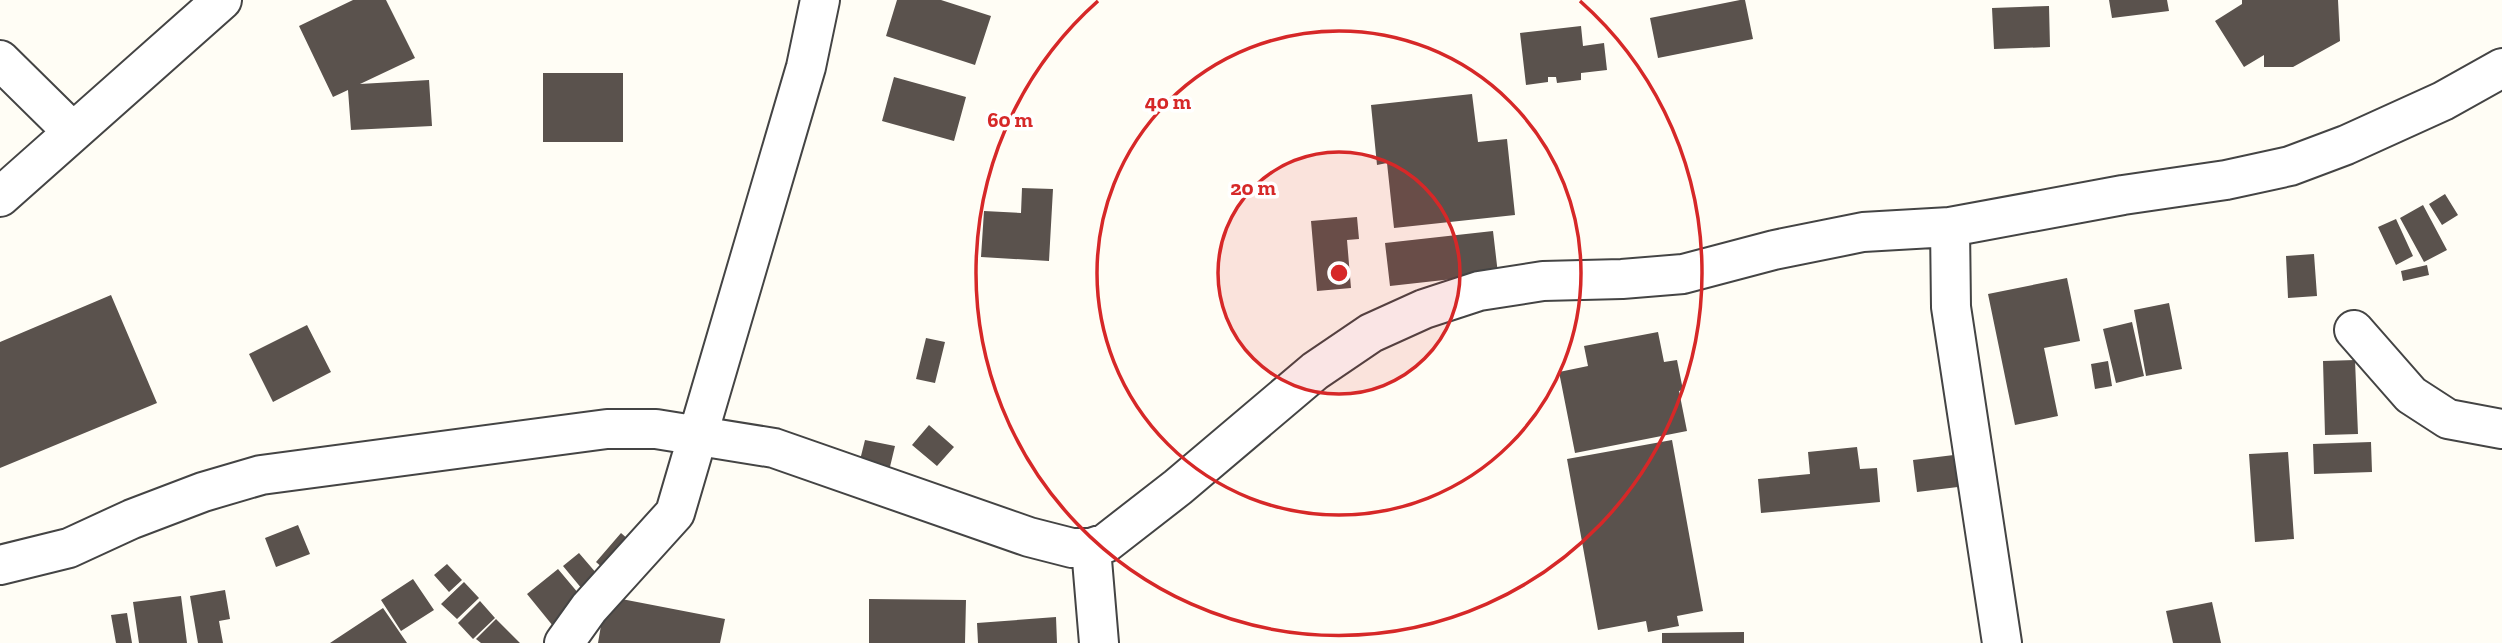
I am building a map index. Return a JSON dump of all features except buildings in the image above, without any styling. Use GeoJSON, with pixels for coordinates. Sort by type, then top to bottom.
{"type":"FeatureCollection","features":[{"type":"Feature","properties":{"kind":"street"},"geometry":{"type":"LineString","coordinates":[[0,197],[222,0]]}},
{"type":"Feature","properties":{"kind":"street"},"geometry":{"type":"LineString","coordinates":[[564,643],[589,608],[675,513],[806,67],[820,0]]}},
{"type":"Feature","properties":{"kind":"street"},"geometry":{"type":"LineString","coordinates":[[0,60],[73,132]]}},
{"type":"Feature","properties":{"kind":"street"},"geometry":{"type":"LineString","coordinates":[[0,565],[69,548],[132,519],[203,492],[261,475],[607,429],[656,429],[774,448],[1030,537],[1072,548],[1091,548],[1107,543],[1178,487],[1315,371],[1371,333],[1424,309],[1479,291],[1543,281],[1683,274],[1774,250],[1863,232],[1951,227],[2123,195],[2226,180],[2290,166],[2346,145],[2443,101],[2502,68]]}},
{"type":"Feature","properties":{"kind":"street"},"geometry":{"type":"LineString","coordinates":[[1951,227],[1951,307],[2002,643]]}},
{"type":"Feature","properties":{"kind":"street"},"geometry":{"type":"LineString","coordinates":[[2354,330],[2411,395],[2448,419],[2502,429]]}},
{"type":"Feature","properties":{"kind":"street"},"geometry":{"type":"LineString","coordinates":[[1091,548],[1099,643]]}}]}
